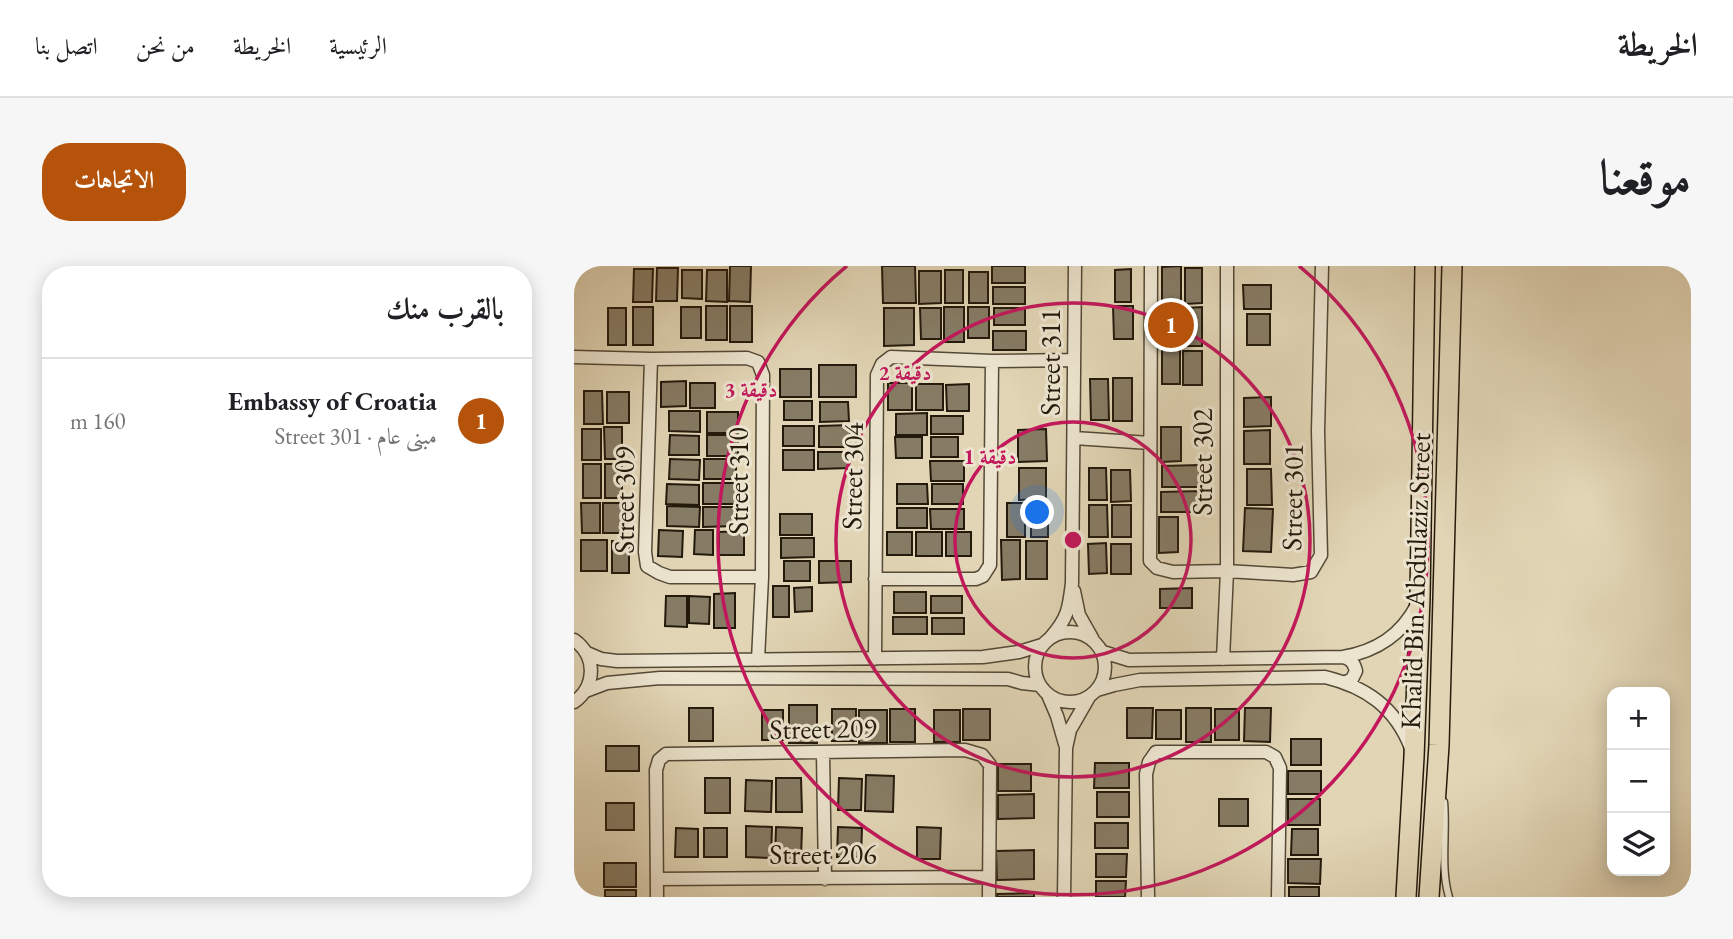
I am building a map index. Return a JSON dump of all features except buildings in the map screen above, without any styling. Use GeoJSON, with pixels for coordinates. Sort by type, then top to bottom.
{"type":"FeatureCollection","features":[{"type":"Feature","properties":{"kind":"main road","name":"Khalid Bin Abdulaziz Street"},"geometry":{"type":"LineString","coordinates":[[1406,897],[1420,598],[1425,266]]}},
{"type":"Feature","properties":{"kind":"main road","name":"Khalid Bin Abdulaziz Street"},"geometry":{"type":"LineString","coordinates":[[1429,897],[1439,745],[1452,266]]}},
{"type":"Feature","properties":{"kind":"street","name":"Street 311"},"geometry":{"type":"LineString","coordinates":[[1046,641],[1062,624],[1072,583],[1074,266]]}},
{"type":"Feature","properties":{"kind":"street","name":"Street 301"},"geometry":{"type":"LineString","coordinates":[[1151,266],[1150,561],[1157,568],[1173,572],[1227,571],[1293,575],[1311,572],[1321,555],[1318,431],[1322,266]]}},
{"type":"Feature","properties":{"kind":"street","name":"Street 302"},"geometry":{"type":"LineString","coordinates":[[1223,659],[1227,571],[1227,266]]}},
{"type":"Feature","properties":{"kind":"street","name":"Street 310"},"geometry":{"type":"LineString","coordinates":[[574,357],[747,358],[758,362],[764,376],[762,577],[758,660]]}},
{"type":"Feature","properties":{"kind":"street","name":"Street 304"},"geometry":{"type":"LineString","coordinates":[[875,659],[877,375],[882,364],[891,357],[992,361],[1074,360]]}},
{"type":"Feature","properties":{"kind":"street","name":"Street 309"},"geometry":{"type":"LineString","coordinates":[[651,359],[645,552],[647,566],[670,577],[762,577]]}},
{"type":"Feature","properties":{"kind":"street"},"geometry":{"type":"LineString","coordinates":[[875,579],[976,579],[983,576],[990,565],[992,361]]}},
{"type":"Feature","properties":{"kind":"street"},"geometry":{"type":"LineString","coordinates":[[1074,438],[1150,443]]}},
{"type":"Feature","properties":{"kind":"street","name":"Street 311"},"geometry":{"type":"LineString","coordinates":[[1072,583],[1079,615],[1092,639]]}},
{"type":"Feature","properties":{"kind":"street"},"geometry":{"type":"LineString","coordinates":[[1103,652],[1129,660],[1343,657],[1376,648],[1394,636],[1410,619],[1420,598]]}},
{"type":"Feature","properties":{"kind":"street"},"geometry":{"type":"LineString","coordinates":[[574,631],[591,665],[591,679],[578,700]]}},
{"type":"Feature","properties":{"kind":"street"},"geometry":{"type":"LineString","coordinates":[[580,646],[601,659],[617,661],[983,657],[1019,652],[1061,632],[1082,633],[1092,639],[1103,652],[1105,673],[1070,730],[1066,748],[1064,897]]}},
{"type":"Feature","properties":{"kind":"street"},"geometry":{"type":"LineString","coordinates":[[1046,641],[1037,654],[1035,670],[1057,716],[1066,748]]}},
{"type":"Feature","properties":{"kind":"street"},"geometry":{"type":"LineString","coordinates":[[1343,657],[1355,664],[1356,671],[1352,679],[1346,682]]}},
{"type":"Feature","properties":{"kind":"street"},"geometry":{"type":"LineString","coordinates":[[578,700],[607,683],[660,678],[1008,679],[1044,690],[1057,700],[1069,702],[1078,701],[1114,685],[1140,680],[1325,677],[1346,682],[1382,704],[1407,738],[1414,757]]}},
{"type":"Feature","properties":{"kind":"street","name":"Street 209"},"geometry":{"type":"LineString","coordinates":[[657,897],[656,770],[659,761],[666,754],[965,750],[982,755],[990,765],[989,897]]}},
{"type":"Feature","properties":{"kind":"street"},"geometry":{"type":"LineString","coordinates":[[1148,897],[1146,774],[1156,751],[1266,752],[1275,757],[1280,768],[1278,897]]}},
{"type":"Feature","properties":{"kind":"street"},"geometry":{"type":"LineString","coordinates":[[823,753],[825,879]]}},
{"type":"Feature","properties":{"kind":"street","name":"Street 206"},"geometry":{"type":"LineString","coordinates":[[657,879],[989,877]]}},
{"type":"Feature","properties":{"kind":"lane"},"geometry":{"type":"LineString","coordinates":[[1439,745],[1446,820],[1445,877],[1449,897]]}},
{"type":"Feature","properties":{"kind":"place","name":"Embassy of Croatia"},"geometry":{"type":"Point","coordinates":[1171,325]}}]}
